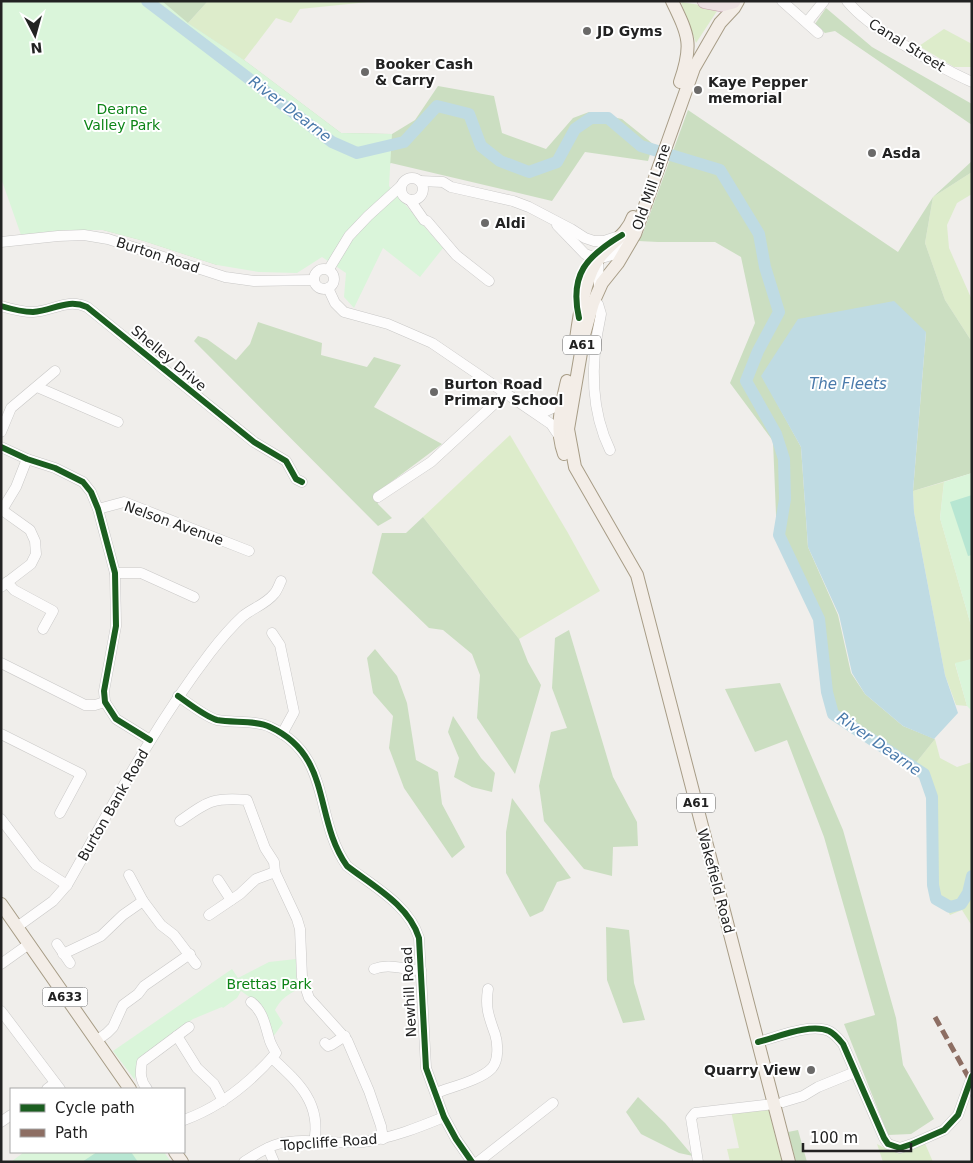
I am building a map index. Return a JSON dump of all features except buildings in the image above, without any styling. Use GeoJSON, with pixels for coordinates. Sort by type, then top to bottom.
{"type":"FeatureCollection","features":[{"type":"Feature","properties":{"kind":"highway"},"geometry":{"type":"LineString","coordinates":[[705,1],[721,4],[733,1]]}},
{"type":"Feature","properties":{"kind":"main road","name":"Old Mill Lane"},"geometry":{"type":"LineString","coordinates":[[575,467],[565,458],[559,436],[559,423],[571,365],[588,302],[628,248],[631,223],[657,162],[688,52],[686,33],[672,1]]}},
{"type":"Feature","properties":{"kind":"main road","name":"Old Mill Lane"},"geometry":{"type":"LineString","coordinates":[[661,148],[701,54],[720,23],[738,1]]}},
{"type":"Feature","properties":{"kind":"main road","name":"Old Mill Lane"},"geometry":{"type":"LineString","coordinates":[[575,467],[570,446],[568,424],[584,335],[589,278],[596,257],[629,234]]}},
{"type":"Feature","properties":{"kind":"main road","name":"Wakefield Road"},"geometry":{"type":"LineString","coordinates":[[575,467],[637,575],[758,1042],[778,1103],[789,1162]]}},
{"type":"Feature","properties":{"kind":"main road","name":"A633"},"geometry":{"type":"LineString","coordinates":[[1,904],[129,1088]]}},
{"type":"Feature","properties":{"kind":"street"},"geometry":{"type":"LineString","coordinates":[[782,1],[818,33]]}},
{"type":"Feature","properties":{"kind":"street"},"geometry":{"type":"LineString","coordinates":[[807,22],[824,1]]}},
{"type":"Feature","properties":{"kind":"street","name":"Canal Street"},"geometry":{"type":"LineString","coordinates":[[848,1],[854,10],[875,26],[926,59],[972,82]]}},
{"type":"Feature","properties":{"kind":"street"},"geometry":{"type":"LineString","coordinates":[[329,269],[349,236],[404,181],[410,178],[416,179],[421,189],[427,221]]}},
{"type":"Feature","properties":{"kind":"street"},"geometry":{"type":"LineString","coordinates":[[421,189],[443,182],[451,187],[513,201],[545,214],[585,238],[594,241],[604,241],[629,234]]}},
{"type":"Feature","properties":{"kind":"street"},"geometry":{"type":"LineString","coordinates":[[401,186],[401,192],[458,257],[489,281]]}},
{"type":"Feature","properties":{"kind":"street"},"geometry":{"type":"LineString","coordinates":[[384,202],[417,199],[421,189]]}},
{"type":"Feature","properties":{"kind":"street"},"geometry":{"type":"LineString","coordinates":[[545,214],[586,254],[596,257]]}},
{"type":"Feature","properties":{"kind":"street","name":"Burton Road"},"geometry":{"type":"LineString","coordinates":[[1,242],[58,236],[84,236],[108,239],[216,274],[238,279],[281,282],[314,280]]}},
{"type":"Feature","properties":{"kind":"street"},"geometry":{"type":"LineString","coordinates":[[585,238],[592,247],[596,257],[599,288]]}},
{"type":"Feature","properties":{"kind":"street"},"geometry":{"type":"LineString","coordinates":[[328,288],[318,287],[314,280],[314,275],[319,270],[329,269]]}},
{"type":"Feature","properties":{"kind":"street"},"geometry":{"type":"LineString","coordinates":[[328,288],[334,280],[333,273],[329,269]]}},
{"type":"Feature","properties":{"kind":"street"},"geometry":{"type":"LineString","coordinates":[[328,288],[335,303],[344,312],[388,324],[432,343],[553,426],[559,436]]}},
{"type":"Feature","properties":{"kind":"street"},"geometry":{"type":"LineString","coordinates":[[588,302],[598,304],[601,314],[595,346],[593,381],[595,403],[602,433],[610,450]]}},
{"type":"Feature","properties":{"kind":"street","name":"Shelley Drive"},"geometry":{"type":"LineString","coordinates":[[1,306],[33,312],[74,303],[87,307],[254,442],[286,461],[296,479],[302,482]]}},
{"type":"Feature","properties":{"kind":"street"},"geometry":{"type":"LineString","coordinates":[[1,432],[11,408],[55,372]]}},
{"type":"Feature","properties":{"kind":"street"},"geometry":{"type":"LineString","coordinates":[[37,387],[118,422]]}},
{"type":"Feature","properties":{"kind":"street"},"geometry":{"type":"LineString","coordinates":[[378,498],[431,462],[506,393]]}},
{"type":"Feature","properties":{"kind":"street"},"geometry":{"type":"LineString","coordinates":[[531,410],[544,412],[562,404]]}},
{"type":"Feature","properties":{"kind":"street"},"geometry":{"type":"LineString","coordinates":[[1,447],[27,459],[55,468],[83,482],[91,492],[98,509],[115,572],[116,626],[104,691],[105,702],[116,719],[150,740]]}},
{"type":"Feature","properties":{"kind":"street"},"geometry":{"type":"LineString","coordinates":[[27,459],[16,487],[2,510],[30,530],[35,541],[36,554],[31,564],[4,585],[53,611],[43,629]]}},
{"type":"Feature","properties":{"kind":"street","name":"Nelson Avenue"},"geometry":{"type":"LineString","coordinates":[[98,509],[124,502],[249,550]]}},
{"type":"Feature","properties":{"kind":"street"},"geometry":{"type":"LineString","coordinates":[[115,572],[141,573],[194,597]]}},
{"type":"Feature","properties":{"kind":"street","name":"Burton Bank Road"},"geometry":{"type":"LineString","coordinates":[[17,927],[53,901],[67,885],[150,740],[178,696],[211,651],[232,627],[244,615],[275,593],[277,583]]}},
{"type":"Feature","properties":{"kind":"street"},"geometry":{"type":"LineString","coordinates":[[273,637],[280,645],[294,712],[282,734]]}},
{"type":"Feature","properties":{"kind":"street"},"geometry":{"type":"LineString","coordinates":[[1,663],[85,705],[105,702]]}},
{"type":"Feature","properties":{"kind":"street","name":"Newhill Road"},"geometry":{"type":"LineString","coordinates":[[178,696],[215,720],[268,725],[292,740],[304,753],[314,770],[330,829],[342,860],[397,905],[414,926],[419,938],[426,1068],[444,1117],[472,1162]]}},
{"type":"Feature","properties":{"kind":"street"},"geometry":{"type":"LineString","coordinates":[[1,734],[81,774],[60,813]]}},
{"type":"Feature","properties":{"kind":"street"},"geometry":{"type":"LineString","coordinates":[[180,820],[208,801],[233,798],[247,800],[265,848],[274,862],[275,872],[297,919],[300,929],[302,977],[309,998],[345,1036],[369,1091],[381,1126],[383,1139]]}},
{"type":"Feature","properties":{"kind":"street"},"geometry":{"type":"LineString","coordinates":[[1,820],[36,865],[67,885]]}},
{"type":"Feature","properties":{"kind":"street"},"geometry":{"type":"LineString","coordinates":[[209,916],[256,879],[275,872]]}},
{"type":"Feature","properties":{"kind":"street"},"geometry":{"type":"LineString","coordinates":[[129,875],[143,901],[161,926],[174,935],[196,964]]}},
{"type":"Feature","properties":{"kind":"street"},"geometry":{"type":"LineString","coordinates":[[218,880],[231,900]]}},
{"type":"Feature","properties":{"kind":"street"},"geometry":{"type":"LineString","coordinates":[[63,954],[101,936],[123,915],[143,901]]}},
{"type":"Feature","properties":{"kind":"street"},"geometry":{"type":"LineString","coordinates":[[1,964],[29,944]]}},
{"type":"Feature","properties":{"kind":"street"},"geometry":{"type":"LineString","coordinates":[[57,944],[70,963]]}},
{"type":"Feature","properties":{"kind":"street"},"geometry":{"type":"LineString","coordinates":[[96,1041],[113,1027],[123,1006],[138,994],[144,986],[190,954]]}},
{"type":"Feature","properties":{"kind":"street"},"geometry":{"type":"LineString","coordinates":[[374,969],[384,965],[421,970]]}},
{"type":"Feature","properties":{"kind":"street"},"geometry":{"type":"LineString","coordinates":[[436,1093],[482,1075],[492,1068],[496,1060],[496,1036],[488,1018],[486,1001],[488,989]]}},
{"type":"Feature","properties":{"kind":"street"},"geometry":{"type":"LineString","coordinates":[[185,1120],[223,1101],[239,1090],[276,1053],[269,1040],[260,1011],[251,1002]]}},
{"type":"Feature","properties":{"kind":"street"},"geometry":{"type":"LineString","coordinates":[[1,1011],[54,1087]]}},
{"type":"Feature","properties":{"kind":"street"},"geometry":{"type":"LineString","coordinates":[[145,1088],[142,1084],[140,1074],[142,1062],[189,1027]]}},
{"type":"Feature","properties":{"kind":"street"},"geometry":{"type":"LineString","coordinates":[[758,1042],[804,1030],[822,1029],[837,1036],[844,1044],[884,1138],[888,1144],[900,1148],[944,1130],[958,1115],[972,1076]]}},
{"type":"Feature","properties":{"kind":"street"},"geometry":{"type":"LineString","coordinates":[[177,1036],[197,1068],[214,1084],[223,1101]]}},
{"type":"Feature","properties":{"kind":"street"},"geometry":{"type":"LineString","coordinates":[[324,1043],[328,1046],[331,1045],[345,1036]]}},
{"type":"Feature","properties":{"kind":"street"},"geometry":{"type":"LineString","coordinates":[[272,1058],[296,1080],[309,1099],[316,1119],[314,1142]]}},
{"type":"Feature","properties":{"kind":"street"},"geometry":{"type":"LineString","coordinates":[[698,1159],[691,1118],[695,1112],[778,1103],[803,1096],[823,1080],[855,1072]]}},
{"type":"Feature","properties":{"kind":"street"},"geometry":{"type":"LineString","coordinates":[[478,1162],[554,1103]]}},
{"type":"Feature","properties":{"kind":"street","name":"Topcliffe Road"},"geometry":{"type":"LineString","coordinates":[[244,1162],[268,1148],[293,1142],[335,1144],[383,1139],[408,1132],[444,1117]]}},
{"type":"Feature","properties":{"kind":"street"},"geometry":{"type":"LineString","coordinates":[[268,1148],[274,1162]]}},
{"type":"Feature","properties":{"kind":"green space","name":"Dearne Valley Park"},"geometry":{"type":"Polygon","coordinates":[[[1,1],[208,1],[188,23],[244,60],[341,133],[392,134],[415,120],[438,86],[494,96],[502,133],[546,149],[573,118],[589,112],[622,119],[653,144],[648,161],[585,152],[552,201],[391,163],[366,175],[254,254],[217,265],[144,241],[103,230],[67,230],[1,178],[1,1]]]}},
{"type":"Feature","properties":{"kind":"green space","name":"Dearne Valley Park"},"geometry":{"type":"Polygon","coordinates":[[[1,1],[162,1],[188,23],[244,60],[341,133],[392,134],[389,186],[443,248],[420,277],[383,248],[354,308],[344,297],[346,273],[322,257],[297,273],[259,272],[217,265],[144,241],[103,230],[67,230],[21,235],[1,178],[1,1]]]}},
{"type":"Feature","properties":{"kind":"green space"},"geometry":{"type":"Polygon","coordinates":[[[208,1],[378,1],[300,9],[291,23],[276,18],[244,60],[188,23],[208,1]]]}},
{"type":"Feature","properties":{"kind":"green space"},"geometry":{"type":"Polygon","coordinates":[[[681,2],[719,8],[696,43],[681,2]]]}},
{"type":"Feature","properties":{"kind":"green space"},"geometry":{"type":"Polygon","coordinates":[[[826,8],[872,47],[972,104],[972,125],[835,31],[825,33],[815,24],[826,8]]]}},
{"type":"Feature","properties":{"kind":"green space"},"geometry":{"type":"Polygon","coordinates":[[[944,29],[972,44],[972,67],[954,67],[919,46],[944,29]]]}},
{"type":"Feature","properties":{"kind":"green space"},"geometry":{"type":"Polygon","coordinates":[[[688,110],[898,252],[933,197],[925,243],[945,300],[972,342],[972,473],[913,491],[926,332],[762,376],[801,447],[808,547],[838,615],[851,673],[865,694],[903,726],[935,739],[915,764],[833,714],[827,692],[819,619],[777,539],[773,441],[730,383],[755,323],[741,257],[715,242],[638,241],[643,233],[688,110]]]}},
{"type":"Feature","properties":{"kind":"green space"},"geometry":{"type":"Polygon","coordinates":[[[972,161],[972,172],[933,197],[972,161]]]}},
{"type":"Feature","properties":{"kind":"green space"},"geometry":{"type":"Polygon","coordinates":[[[972,172],[972,194],[957,203],[947,225],[949,248],[972,300],[972,342],[945,300],[925,243],[933,197],[972,172]]]}},
{"type":"Feature","properties":{"kind":"green space"},"geometry":{"type":"Polygon","coordinates":[[[258,322],[322,343],[321,355],[367,367],[374,357],[401,365],[374,407],[442,444],[375,494],[378,504],[392,518],[378,526],[194,341],[198,336],[207,339],[236,360],[250,344],[258,322]]]}},
{"type":"Feature","properties":{"kind":"green space"},"geometry":{"type":"Polygon","coordinates":[[[510,435],[600,591],[519,639],[423,517],[510,435]]]}},
{"type":"Feature","properties":{"kind":"green space"},"geometry":{"type":"Polygon","coordinates":[[[972,473],[972,629],[940,518],[944,482],[972,473]]]}},
{"type":"Feature","properties":{"kind":"green space"},"geometry":{"type":"Polygon","coordinates":[[[944,482],[940,518],[972,629],[972,659],[955,664],[967,706],[956,705],[945,675],[914,512],[913,491],[944,482]]]}},
{"type":"Feature","properties":{"kind":"green space"},"geometry":{"type":"Polygon","coordinates":[[[972,495],[972,555],[968,556],[950,502],[972,495]]]}},
{"type":"Feature","properties":{"kind":"green space"},"geometry":{"type":"Polygon","coordinates":[[[423,517],[519,639],[528,662],[541,685],[515,774],[477,718],[480,675],[472,654],[443,630],[429,628],[372,573],[382,533],[406,533],[423,517]]]}},
{"type":"Feature","properties":{"kind":"green space"},"geometry":{"type":"Polygon","coordinates":[[[569,630],[613,777],[637,822],[638,846],[613,847],[612,876],[584,869],[544,821],[539,786],[551,732],[567,728],[552,688],[555,638],[569,630]]]}},
{"type":"Feature","properties":{"kind":"green space"},"geometry":{"type":"Polygon","coordinates":[[[375,649],[397,676],[407,703],[416,760],[438,772],[442,804],[465,847],[452,858],[404,788],[389,748],[393,716],[373,693],[367,658],[375,649]]]}},
{"type":"Feature","properties":{"kind":"green space"},"geometry":{"type":"Polygon","coordinates":[[[972,659],[972,711],[967,706],[955,663],[972,659]]]}},
{"type":"Feature","properties":{"kind":"green space"},"geometry":{"type":"Polygon","coordinates":[[[780,683],[843,830],[896,1018],[903,1065],[934,1119],[911,1134],[888,1135],[844,1024],[875,1015],[824,837],[787,740],[755,752],[725,689],[780,683]]]}},
{"type":"Feature","properties":{"kind":"green space"},"geometry":{"type":"Polygon","coordinates":[[[453,716],[481,758],[495,773],[492,792],[472,787],[454,777],[459,758],[448,732],[453,716]]]}},
{"type":"Feature","properties":{"kind":"green space"},"geometry":{"type":"Polygon","coordinates":[[[935,739],[940,758],[957,767],[972,762],[972,926],[962,910],[950,915],[937,890],[928,773],[915,764],[935,739]]]}},
{"type":"Feature","properties":{"kind":"green space"},"geometry":{"type":"Polygon","coordinates":[[[512,798],[571,878],[557,882],[543,911],[530,917],[506,873],[506,832],[512,798]]]}},
{"type":"Feature","properties":{"kind":"green space"},"geometry":{"type":"Polygon","coordinates":[[[606,927],[629,930],[634,983],[645,1020],[623,1023],[607,980],[606,927]]]}},
{"type":"Feature","properties":{"kind":"green space","name":"Brettas Park"},"geometry":{"type":"Polygon","coordinates":[[[296,959],[297,990],[284,998],[275,1010],[283,1023],[273,1037],[267,1015],[254,1000],[241,991],[237,998],[223,1008],[193,1019],[168,1037],[137,1066],[135,1080],[113,1051],[232,969],[238,978],[269,962],[296,959]]]}},
{"type":"Feature","properties":{"kind":"green space"},"geometry":{"type":"Polygon","coordinates":[[[638,1097],[665,1123],[693,1156],[679,1153],[641,1134],[626,1112],[638,1097]]]}},
{"type":"Feature","properties":{"kind":"green space"},"geometry":{"type":"Polygon","coordinates":[[[768,1108],[782,1162],[730,1162],[727,1149],[739,1148],[731,1111],[768,1108]]]}},
{"type":"Feature","properties":{"kind":"green space"},"geometry":{"type":"Polygon","coordinates":[[[798,1130],[807,1162],[796,1162],[788,1132],[798,1130]]]}},
{"type":"Feature","properties":{"kind":"green space"},"geometry":{"type":"Polygon","coordinates":[[[924,1141],[933,1162],[883,1162],[877,1144],[892,1152],[924,1141]]]}},
{"type":"Feature","properties":{"kind":"green space"},"geometry":{"type":"Polygon","coordinates":[[[23,1153],[165,1153],[171,1162],[11,1162],[23,1153]]]}},
{"type":"Feature","properties":{"kind":"green space"},"geometry":{"type":"Polygon","coordinates":[[[96,1153],[132,1153],[138,1162],[82,1162],[96,1153]]]}},
{"type":"Feature","properties":{"kind":"water","name":"The Fleets"},"geometry":{"type":"Polygon","coordinates":[[[894,301],[926,332],[913,491],[914,512],[945,675],[958,713],[934,739],[903,726],[865,694],[852,673],[839,615],[808,547],[801,447],[761,376],[798,319],[894,301]]]}},
{"type":"Feature","properties":{"kind":"waterway","name":"River Dearne"},"geometry":{"type":"LineString","coordinates":[[147,1],[332,142],[357,153],[404,142],[437,106],[469,114],[481,146],[500,161],[529,172],[557,162],[575,129],[591,118],[608,118],[641,146],[720,170],[759,234],[765,267],[779,312],[758,351],[746,381],[776,434],[784,459],[785,499],[779,535],[819,619],[827,692],[833,714],[924,774],[932,797],[933,885],[936,899],[950,907],[961,904],[968,893],[972,876]]}},
{"type":"Feature","properties":{"kind":"marked path"},"geometry":{"type":"LineString","coordinates":[[935,1017],[970,1080]]}},
{"type":"Feature","properties":{"kind":"cycle path"},"geometry":{"type":"LineString","coordinates":[[579,318],[577,289],[579,278],[584,268],[599,251],[622,235]]}},
{"type":"Feature","properties":{"kind":"cycle path"},"geometry":{"type":"LineString","coordinates":[[1,306],[33,312],[66,304],[87,307],[254,442],[286,461],[296,479],[302,482]]}},
{"type":"Feature","properties":{"kind":"cycle path"},"geometry":{"type":"LineString","coordinates":[[1,447],[27,459],[55,468],[83,482],[91,492],[98,509],[115,573],[116,626],[104,691],[105,702],[116,719],[150,740]]}},
{"type":"Feature","properties":{"kind":"cycle path"},"geometry":{"type":"LineString","coordinates":[[178,696],[197,710],[217,720],[252,722],[265,725],[290,739],[304,754],[313,771],[329,828],[347,866],[389,897],[399,906],[414,926],[419,938],[426,1068],[444,1117],[472,1162]]}},
{"type":"Feature","properties":{"kind":"cycle path"},"geometry":{"type":"LineString","coordinates":[[758,1042],[803,1030],[821,1029],[829,1031],[843,1044],[884,1138],[888,1144],[900,1148],[944,1130],[958,1115],[972,1076]]}},
{"type":"Feature","properties":{"kind":"place","name":"JD Gyms"},"geometry":{"type":"Point","coordinates":[587,31]}},
{"type":"Feature","properties":{"kind":"place","name":"Booker Cash & Carry"},"geometry":{"type":"Point","coordinates":[365,72]}},
{"type":"Feature","properties":{"kind":"place","name":"Kaye Pepper memorial"},"geometry":{"type":"Point","coordinates":[698,90]}},
{"type":"Feature","properties":{"kind":"place","name":"Asda"},"geometry":{"type":"Point","coordinates":[872,153]}},
{"type":"Feature","properties":{"kind":"place","name":"Aldi"},"geometry":{"type":"Point","coordinates":[485,223]}},
{"type":"Feature","properties":{"kind":"place","name":"Burton Road Primary School"},"geometry":{"type":"Point","coordinates":[434,392]}},
{"type":"Feature","properties":{"kind":"place","name":"Quarry View"},"geometry":{"type":"Point","coordinates":[811,1070]}}]}
